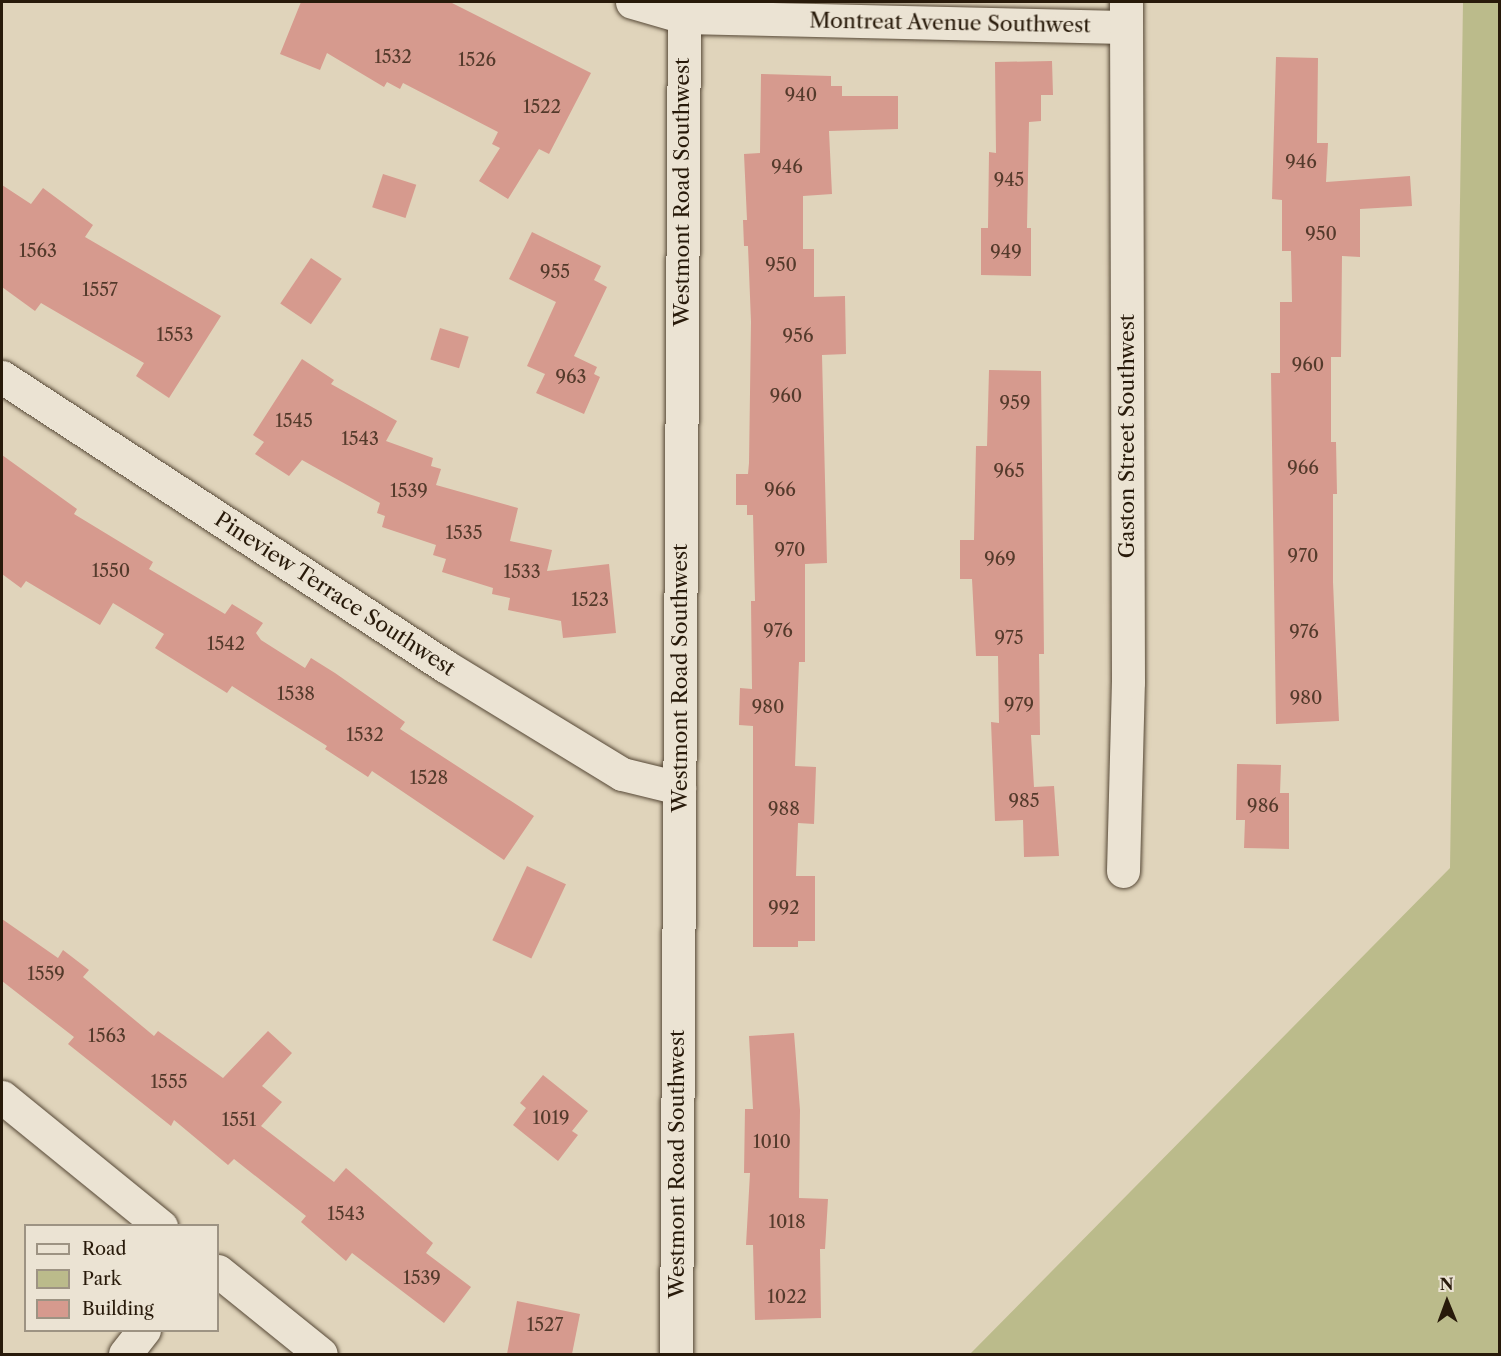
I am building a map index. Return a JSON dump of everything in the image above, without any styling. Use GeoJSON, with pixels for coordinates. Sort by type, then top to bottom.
{"type":"FeatureCollection","features":[{"type":"Feature","properties":{"kind":"street","name":"Montreat Avenue Southwest"},"geometry":{"type":"LineString","coordinates":[[632,2],[684,9],[1126,14]]}},
{"type":"Feature","properties":{"kind":"street","name":"Westmont Road Southwest"},"geometry":{"type":"LineString","coordinates":[[676,1354],[684,9]]}},
{"type":"Feature","properties":{"kind":"street","name":"Gaston Street Southwest"},"geometry":{"type":"LineString","coordinates":[[1123,871],[1128,682],[1126,14]]}},
{"type":"Feature","properties":{"kind":"street","name":"Pineview Terrace Southwest"},"geometry":{"type":"LineString","coordinates":[[2,377],[435,659],[622,774],[679,788]]}},
{"type":"Feature","properties":{"kind":"street"},"geometry":{"type":"LineString","coordinates":[[2,1097],[159,1224]]}},
{"type":"Feature","properties":{"kind":"street"},"geometry":{"type":"LineString","coordinates":[[219,1272],[321,1354]]}},
{"type":"Feature","properties":{"kind":"street"},"geometry":{"type":"LineString","coordinates":[[125,1354],[142,1332]]}},
{"type":"Feature","properties":{"kind":"green space"},"geometry":{"type":"Polygon","coordinates":[[[1463,2],[1500,2],[1499,1354],[970,1354],[1450,868],[1463,2]]]}},
{"type":"Feature","properties":{"kind":"building"},"geometry":{"type":"Polygon","coordinates":[[[301,2],[450,2],[591,73],[549,154],[539,149],[508,199],[479,181],[500,148],[492,144],[498,132],[403,83],[400,89],[387,82],[384,87],[327,53],[320,70],[280,54],[301,2]]]}},
{"type":"Feature","properties":{"kind":"building"},"geometry":{"type":"Polygon","coordinates":[[[1276,57],[1318,58],[1317,143],[1328,143],[1326,182],[1410,176],[1412,206],[1360,209],[1360,257],[1342,256],[1341,357],[1331,357],[1331,442],[1336,442],[1337,494],[1333,494],[1333,582],[1339,721],[1276,724],[1271,373],[1280,373],[1280,302],[1292,302],[1291,251],[1282,251],[1282,200],[1272,199],[1276,57]]]}},
{"type":"Feature","properties":{"kind":"building"},"geometry":{"type":"Polygon","coordinates":[[[1052,61],[1053,95],[1041,95],[1041,121],[1029,122],[1027,228],[1031,228],[1031,276],[981,275],[981,228],[988,228],[989,152],[996,153],[995,62],[1052,61]]]}},
{"type":"Feature","properties":{"kind":"building"},"geometry":{"type":"Polygon","coordinates":[[[761,74],[831,76],[831,86],[842,86],[842,96],[898,96],[898,129],[829,131],[832,194],[803,196],[803,249],[814,249],[814,297],[845,296],[846,354],[822,355],[827,563],[805,564],[805,662],[799,662],[795,766],[816,767],[814,824],[798,823],[796,876],[815,876],[815,941],[798,941],[798,947],[753,947],[753,726],[739,725],[740,688],[752,689],[751,601],[755,601],[753,515],[747,515],[747,505],[736,505],[736,474],[748,474],[749,463],[751,322],[748,246],[744,246],[743,220],[747,220],[744,154],[760,153],[761,74]]]}},
{"type":"Feature","properties":{"kind":"building"},"geometry":{"type":"Polygon","coordinates":[[[383,174],[416,185],[405,218],[372,207],[383,174]]]}},
{"type":"Feature","properties":{"kind":"building"},"geometry":{"type":"Polygon","coordinates":[[[2,185],[31,204],[43,188],[93,225],[85,237],[221,316],[169,398],[136,376],[144,363],[41,303],[35,311],[2,287],[2,185]]]}},
{"type":"Feature","properties":{"kind":"building"},"geometry":{"type":"Polygon","coordinates":[[[532,232],[601,266],[594,280],[607,287],[574,356],[597,367],[594,374],[600,377],[584,414],[536,393],[545,374],[527,366],[556,302],[509,279],[532,232]]]}},
{"type":"Feature","properties":{"kind":"building"},"geometry":{"type":"Polygon","coordinates":[[[311,258],[342,279],[311,324],[280,304],[311,258]]]}},
{"type":"Feature","properties":{"kind":"building"},"geometry":{"type":"Polygon","coordinates":[[[440,328],[469,337],[459,368],[430,360],[440,328]]]}},
{"type":"Feature","properties":{"kind":"building"},"geometry":{"type":"Polygon","coordinates":[[[302,359],[334,380],[331,384],[397,421],[386,441],[433,458],[431,466],[441,469],[436,485],[518,508],[510,541],[552,550],[547,571],[609,564],[616,633],[563,638],[561,621],[508,610],[510,598],[492,594],[493,588],[442,572],[446,559],[433,555],[436,545],[382,527],[385,516],[377,513],[380,503],[302,460],[289,476],[255,454],[264,442],[253,435],[302,359]]]}},
{"type":"Feature","properties":{"kind":"building"},"geometry":{"type":"Polygon","coordinates":[[[989,370],[1041,371],[1044,654],[1039,654],[1040,735],[1031,735],[1034,787],[1054,786],[1059,856],[1024,857],[1023,820],[995,821],[991,722],[999,723],[998,656],[976,656],[972,579],[960,579],[960,540],[974,540],[976,446],[987,446],[989,370]]]}},
{"type":"Feature","properties":{"kind":"building"},"geometry":{"type":"Polygon","coordinates":[[[2,455],[77,509],[74,514],[153,562],[149,569],[225,614],[232,604],[263,623],[256,633],[261,640],[305,668],[311,658],[335,673],[405,722],[400,729],[534,816],[504,860],[372,771],[368,777],[325,749],[327,746],[232,686],[227,693],[155,648],[164,634],[113,603],[100,625],[26,581],[21,588],[2,574],[2,455]]]}},
{"type":"Feature","properties":{"kind":"building"},"geometry":{"type":"Polygon","coordinates":[[[1237,764],[1281,765],[1280,793],[1289,793],[1289,849],[1244,848],[1245,820],[1236,820],[1237,764]]]}},
{"type":"Feature","properties":{"kind":"building"},"geometry":{"type":"Polygon","coordinates":[[[527,866],[566,884],[531,958],[492,940],[527,866]]]}},
{"type":"Feature","properties":{"kind":"building"},"geometry":{"type":"Polygon","coordinates":[[[2,919],[58,958],[63,950],[89,970],[83,977],[154,1036],[158,1031],[223,1078],[268,1031],[292,1053],[262,1086],[282,1102],[261,1126],[334,1182],[346,1168],[433,1243],[426,1253],[471,1287],[444,1323],[352,1253],[346,1261],[301,1222],[306,1216],[234,1159],[228,1165],[174,1120],[171,1126],[68,1044],[74,1037],[2,981],[2,919]]]}},
{"type":"Feature","properties":{"kind":"building"},"geometry":{"type":"Polygon","coordinates":[[[794,1033],[800,1110],[799,1198],[828,1199],[825,1249],[820,1249],[821,1318],[755,1320],[753,1245],[746,1245],[750,1173],[744,1173],[745,1109],[753,1109],[749,1036],[794,1033]]]}},
{"type":"Feature","properties":{"kind":"building"},"geometry":{"type":"Polygon","coordinates":[[[543,1075],[588,1111],[572,1131],[578,1135],[558,1161],[513,1125],[526,1108],[520,1103],[543,1075]]]}},
{"type":"Feature","properties":{"kind":"building"},"geometry":{"type":"Polygon","coordinates":[[[517,1301],[580,1314],[572,1354],[507,1354],[517,1301]]]}}]}
